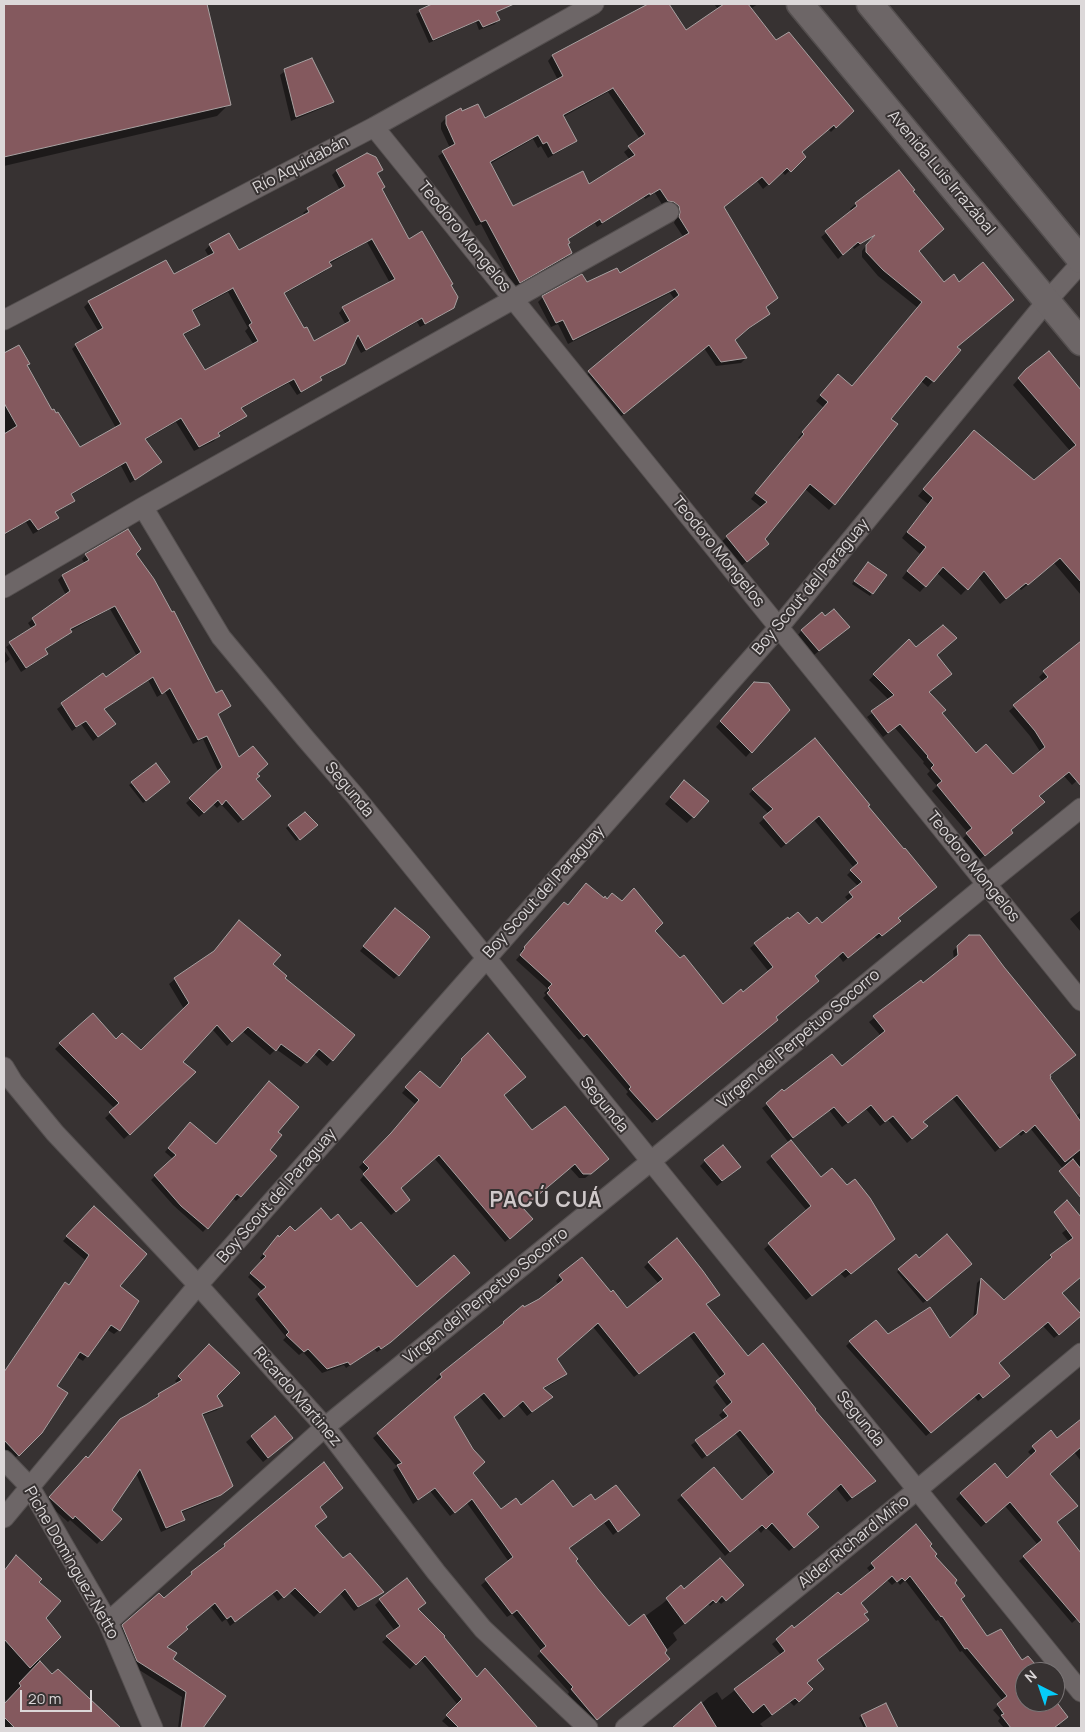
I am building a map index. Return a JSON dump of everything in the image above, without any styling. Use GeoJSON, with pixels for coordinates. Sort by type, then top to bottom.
{"type":"FeatureCollection","features":[{"type":"Feature","properties":{"kind":"main road","name":"Avenida Luis Irrazábal"},"geometry":{"type":"LineString","coordinates":[[800,4],[1081,342]]}},
{"type":"Feature","properties":{"kind":"main road"},"geometry":{"type":"LineString","coordinates":[[870,4],[1081,262]]}},
{"type":"Feature","properties":{"kind":"street","name":"Río Aquidabán"},"geometry":{"type":"LineString","coordinates":[[4,320],[374,127],[594,4]]}},
{"type":"Feature","properties":{"kind":"street","name":"Teodoro Mongelos"},"geometry":{"type":"LineString","coordinates":[[374,127],[1081,1001]]}},
{"type":"Feature","properties":{"kind":"street"},"geometry":{"type":"LineString","coordinates":[[4,588],[143,507],[669,212]]}},
{"type":"Feature","properties":{"kind":"street","name":"Boy Scout del Paraguay"},"geometry":{"type":"LineString","coordinates":[[4,1518],[198,1285],[779,627],[1081,262]]}},
{"type":"Feature","properties":{"kind":"street","name":"Segunda"},"geometry":{"type":"LineString","coordinates":[[143,507],[221,637],[355,796],[1081,1692]]}},
{"type":"Feature","properties":{"kind":"street","name":"Virgen del Perpetuo Socorro"},"geometry":{"type":"LineString","coordinates":[[108,1622],[324,1426],[650,1162],[986,884],[1081,808]]}},
{"type":"Feature","properties":{"kind":"street","name":"Ricardo Martinez"},"geometry":{"type":"LineString","coordinates":[[4,1067],[13,1082],[55,1133],[198,1285],[324,1426],[436,1572],[483,1629],[588,1728]]}},
{"type":"Feature","properties":{"kind":"street","name":"Alder Richard Miño"},"geometry":{"type":"LineString","coordinates":[[625,1728],[917,1490],[1081,1353]]}},
{"type":"Feature","properties":{"kind":"street","name":"Piche Dominguez Netto"},"geometry":{"type":"LineString","coordinates":[[4,1460],[30,1487],[108,1622],[153,1728]]}},
{"type":"Feature","properties":{"kind":"building"},"geometry":{"type":"Polygon","coordinates":[[[4,4],[207,4],[231,105],[4,157],[4,4]]]}},
{"type":"Feature","properties":{"kind":"building"},"geometry":{"type":"Polygon","coordinates":[[[432,4],[514,4],[496,12],[500,20],[483,27],[479,20],[433,40],[419,10],[432,4]]]}},
{"type":"Feature","properties":{"kind":"building"},"geometry":{"type":"Polygon","coordinates":[[[648,4],[669,4],[686,30],[724,4],[748,4],[776,40],[789,32],[854,111],[836,128],[834,125],[802,152],[806,157],[791,172],[787,168],[769,185],[762,177],[724,207],[778,298],[766,307],[770,314],[735,340],[747,358],[721,362],[709,345],[624,414],[588,371],[679,295],[675,289],[573,340],[563,320],[556,323],[542,296],[582,274],[587,282],[617,268],[620,273],[689,233],[679,217],[679,206],[674,202],[668,201],[660,189],[650,195],[650,193],[602,223],[600,219],[568,239],[572,253],[520,283],[486,220],[481,222],[442,151],[455,144],[446,124],[446,116],[461,108],[462,111],[478,104],[485,118],[563,76],[552,55],[648,4]],[[613,88],[563,115],[577,141],[553,154],[547,142],[543,144],[538,135],[490,162],[513,206],[583,171],[589,184],[635,155],[628,146],[645,134],[613,88]]]}},
{"type":"Feature","properties":{"kind":"building"},"geometry":{"type":"Polygon","coordinates":[[[312,58],[334,102],[296,117],[284,69],[312,58]]]}},
{"type":"Feature","properties":{"kind":"building"},"geometry":{"type":"Polygon","coordinates":[[[367,153],[376,157],[383,170],[377,173],[385,187],[382,189],[409,239],[422,231],[453,284],[451,285],[458,297],[454,308],[425,324],[422,318],[366,350],[358,335],[345,364],[320,377],[322,380],[301,392],[294,379],[241,408],[247,416],[218,433],[220,436],[199,447],[181,418],[145,439],[162,462],[135,480],[126,462],[71,494],[75,501],[55,512],[59,518],[38,530],[30,519],[4,534],[4,434],[17,426],[4,403],[4,353],[19,345],[30,364],[27,365],[52,410],[54,409],[56,413],[58,412],[80,447],[121,424],[75,344],[103,328],[88,301],[166,260],[174,274],[214,253],[209,244],[229,233],[239,250],[309,212],[307,208],[345,186],[336,170],[367,153]],[[372,239],[329,262],[332,266],[284,293],[304,328],[307,327],[314,341],[350,321],[342,307],[395,279],[372,239]],[[233,288],[192,310],[200,325],[183,334],[205,370],[258,341],[249,325],[252,323],[233,288]]]}},
{"type":"Feature","properties":{"kind":"building"},"geometry":{"type":"Polygon","coordinates":[[[899,170],[915,190],[913,191],[944,229],[919,251],[944,282],[954,274],[959,282],[983,262],[1014,300],[957,347],[961,350],[934,382],[926,376],[891,419],[898,424],[835,505],[810,484],[765,539],[769,544],[747,562],[726,536],[767,502],[755,493],[804,434],[802,432],[828,402],[820,395],[838,374],[852,386],[922,302],[883,270],[866,252],[866,245],[875,235],[860,244],[858,242],[843,255],[825,231],[857,206],[855,203],[899,170]]]}},
{"type":"Feature","properties":{"kind":"building"},"geometry":{"type":"Polygon","coordinates":[[[1049,351],[1081,390],[1081,582],[1060,558],[1028,585],[1026,583],[1006,599],[984,571],[968,590],[943,567],[926,587],[907,571],[926,547],[907,532],[933,498],[923,489],[974,430],[1034,480],[1076,445],[1018,378],[1026,369],[1049,351]]]}},
{"type":"Feature","properties":{"kind":"building"},"geometry":{"type":"Polygon","coordinates":[[[128,529],[141,549],[136,554],[154,579],[172,612],[174,611],[216,693],[222,690],[231,706],[218,714],[239,757],[253,746],[268,764],[257,774],[260,776],[256,779],[271,796],[243,820],[226,800],[222,805],[218,800],[204,813],[189,798],[222,767],[207,736],[198,740],[170,688],[162,694],[153,677],[104,709],[116,724],[98,737],[86,721],[76,727],[61,703],[103,673],[106,677],[141,652],[115,606],[70,629],[72,632],[45,649],[48,654],[26,668],[9,642],[36,625],[32,618],[70,591],[62,575],[89,560],[85,554],[128,529]]]}},
{"type":"Feature","properties":{"kind":"building"},"geometry":{"type":"Polygon","coordinates":[[[868,562],[887,575],[873,594],[854,581],[868,562]]]}},
{"type":"Feature","properties":{"kind":"building"},"geometry":{"type":"Polygon","coordinates":[[[834,609],[850,627],[819,651],[801,630],[822,612],[825,616],[834,609]]]}},
{"type":"Feature","properties":{"kind":"building"},"geometry":{"type":"Polygon","coordinates":[[[943,625],[957,638],[937,655],[952,674],[929,692],[946,710],[942,713],[976,753],[986,744],[1013,774],[1045,747],[1035,731],[1013,705],[1048,677],[1043,671],[1081,641],[1081,786],[1069,772],[1039,796],[1045,802],[1011,830],[1013,833],[985,856],[966,833],[972,828],[937,785],[942,781],[931,768],[934,765],[928,756],[900,724],[888,733],[871,711],[894,695],[873,674],[909,639],[916,647],[943,625]]]}},
{"type":"Feature","properties":{"kind":"building"},"geometry":{"type":"Polygon","coordinates":[[[754,682],[769,683],[790,710],[752,753],[720,721],[754,682]]]}},
{"type":"Feature","properties":{"kind":"building"},"geometry":{"type":"Polygon","coordinates":[[[815,738],[870,805],[868,806],[937,887],[898,918],[901,921],[882,936],[879,933],[848,958],[843,952],[815,976],[819,981],[776,1017],[778,1020],[657,1120],[629,1089],[631,1087],[587,1034],[584,1037],[547,993],[550,990],[548,988],[552,984],[520,955],[524,947],[564,902],[568,905],[586,883],[604,898],[605,896],[607,899],[612,893],[622,901],[634,888],[663,923],[655,931],[680,958],[684,955],[723,1004],[741,989],[743,992],[773,967],[754,943],[788,917],[789,919],[798,912],[809,924],[817,917],[822,923],[853,897],[849,892],[862,882],[850,870],[858,863],[819,816],[786,844],[763,817],[773,809],[752,789],[815,738]]]}},
{"type":"Feature","properties":{"kind":"building"},"geometry":{"type":"Polygon","coordinates":[[[156,763],[170,782],[146,801],[131,782],[156,763]]]}},
{"type":"Feature","properties":{"kind":"building"},"geometry":{"type":"Polygon","coordinates":[[[684,780],[709,801],[694,818],[670,797],[684,780]]]}},
{"type":"Feature","properties":{"kind":"building"},"geometry":{"type":"Polygon","coordinates":[[[305,812],[318,825],[300,840],[288,825],[305,812]]]}},
{"type":"Feature","properties":{"kind":"building"},"geometry":{"type":"Polygon","coordinates":[[[395,908],[430,937],[399,976],[363,946],[395,908]]]}},
{"type":"Feature","properties":{"kind":"building"},"geometry":{"type":"Polygon","coordinates":[[[239,920],[281,955],[273,964],[287,976],[285,978],[355,1035],[333,1061],[319,1049],[307,1063],[281,1044],[276,1051],[248,1027],[232,1042],[217,1025],[183,1062],[196,1072],[130,1135],[109,1112],[119,1103],[59,1043],[93,1013],[116,1039],[122,1033],[141,1050],[189,1003],[174,978],[214,951],[239,920]]]}},
{"type":"Feature","properties":{"kind":"building"},"geometry":{"type":"Polygon","coordinates":[[[969,935],[980,935],[1076,1055],[1050,1075],[1050,1078],[1081,1122],[1081,1149],[1065,1162],[1035,1125],[1026,1133],[1023,1130],[1000,1148],[957,1095],[923,1122],[928,1126],[912,1139],[893,1116],[885,1122],[871,1105],[848,1123],[834,1107],[793,1138],[766,1103],[782,1089],[784,1091],[832,1054],[842,1066],[885,1031],[873,1016],[921,980],[923,983],[958,955],[957,946],[969,935]]]}},
{"type":"Feature","properties":{"kind":"building"},"geometry":{"type":"Polygon","coordinates":[[[488,1033],[526,1077],[504,1095],[532,1130],[565,1106],[609,1159],[591,1174],[583,1174],[575,1164],[523,1208],[533,1219],[510,1239],[439,1155],[401,1188],[410,1200],[396,1212],[363,1174],[369,1168],[363,1162],[419,1100],[405,1087],[420,1071],[440,1088],[461,1059],[488,1033]]]}},
{"type":"Feature","properties":{"kind":"building"},"geometry":{"type":"Polygon","coordinates":[[[269,1081],[299,1107],[278,1132],[282,1135],[270,1150],[277,1156],[241,1197],[237,1194],[208,1229],[181,1206],[154,1175],[176,1155],[168,1148],[190,1122],[216,1144],[269,1081]]]}},
{"type":"Feature","properties":{"kind":"building"},"geometry":{"type":"Polygon","coordinates":[[[791,1140],[821,1177],[832,1168],[847,1185],[855,1179],[870,1198],[895,1239],[851,1274],[846,1269],[812,1296],[768,1243],[811,1206],[771,1156],[791,1140]]]}},
{"type":"Feature","properties":{"kind":"building"},"geometry":{"type":"Polygon","coordinates":[[[723,1145],[741,1167],[722,1181],[704,1160],[723,1145]]]}},
{"type":"Feature","properties":{"kind":"building"},"geometry":{"type":"Polygon","coordinates":[[[1073,1159],[1081,1169],[1081,1198],[1059,1171],[1073,1159]]]}},
{"type":"Feature","properties":{"kind":"building"},"geometry":{"type":"Polygon","coordinates":[[[1067,1200],[1081,1217],[1081,1277],[1062,1293],[1081,1316],[1059,1335],[1048,1322],[999,1363],[1010,1376],[983,1398],[979,1393],[931,1433],[849,1341],[876,1320],[888,1334],[930,1307],[950,1338],[977,1314],[981,1278],[1004,1300],[1052,1257],[1050,1255],[1073,1238],[1054,1212],[1067,1200]]]}},
{"type":"Feature","properties":{"kind":"building"},"geometry":{"type":"Polygon","coordinates":[[[94,1206],[147,1254],[120,1286],[139,1301],[120,1331],[111,1325],[88,1357],[80,1352],[57,1386],[68,1393],[42,1433],[19,1456],[4,1440],[4,1372],[65,1282],[69,1285],[89,1255],[66,1236],[94,1206]]]}},
{"type":"Feature","properties":{"kind":"building"},"geometry":{"type":"Polygon","coordinates":[[[321,1208],[331,1220],[338,1214],[351,1230],[361,1222],[417,1287],[454,1255],[470,1273],[381,1349],[379,1346],[350,1365],[348,1362],[327,1369],[308,1349],[304,1352],[286,1335],[289,1332],[258,1294],[266,1287],[250,1273],[266,1256],[263,1254],[278,1235],[279,1237],[290,1226],[295,1231],[321,1208]]]}},
{"type":"Feature","properties":{"kind":"building"},"geometry":{"type":"Polygon","coordinates":[[[947,1234],[972,1264],[927,1301],[898,1269],[916,1254],[919,1258],[947,1234]]]}},
{"type":"Feature","properties":{"kind":"building"},"geometry":{"type":"Polygon","coordinates":[[[677,1238],[720,1295],[706,1304],[748,1356],[763,1343],[815,1410],[876,1481],[852,1498],[841,1484],[807,1514],[819,1527],[794,1548],[772,1523],[766,1529],[762,1525],[730,1552],[681,1495],[714,1467],[742,1500],[774,1472],[740,1430],[707,1456],[695,1440],[728,1416],[723,1410],[732,1402],[716,1381],[725,1374],[694,1332],[639,1374],[598,1323],[557,1359],[567,1374],[543,1388],[553,1397],[532,1412],[523,1401],[504,1417],[484,1393],[454,1417],[473,1449],[485,1462],[473,1473],[501,1509],[516,1498],[521,1505],[553,1480],[573,1507],[591,1494],[595,1500],[616,1485],[640,1515],[618,1532],[609,1519],[569,1548],[578,1559],[576,1561],[629,1626],[644,1614],[667,1650],[665,1653],[670,1659],[597,1720],[571,1689],[573,1687],[540,1651],[546,1646],[517,1610],[512,1614],[485,1579],[513,1557],[472,1499],[455,1513],[435,1488],[418,1500],[397,1465],[402,1463],[377,1433],[442,1377],[440,1374],[504,1323],[523,1305],[524,1307],[539,1299],[563,1280],[559,1275],[582,1257],[627,1308],[663,1279],[648,1262],[677,1238]]]}},
{"type":"Feature","properties":{"kind":"building"},"geometry":{"type":"Polygon","coordinates":[[[209,1344],[240,1373],[217,1396],[223,1406],[202,1414],[233,1486],[221,1495],[181,1511],[185,1520],[166,1528],[140,1469],[112,1510],[122,1519],[102,1541],[75,1516],[73,1519],[49,1497],[86,1456],[88,1458],[120,1419],[147,1404],[159,1396],[158,1394],[182,1380],[178,1376],[209,1344]]]}},
{"type":"Feature","properties":{"kind":"building"},"geometry":{"type":"Polygon","coordinates":[[[275,1416],[293,1438],[268,1458],[251,1436],[275,1416]]]}},
{"type":"Feature","properties":{"kind":"building"},"geometry":{"type":"Polygon","coordinates":[[[1081,1419],[1081,1447],[1050,1474],[1078,1506],[1057,1522],[1081,1553],[1081,1624],[1023,1556],[1042,1540],[1010,1502],[986,1523],[960,1493],[995,1463],[1007,1478],[1036,1451],[1032,1446],[1051,1430],[1057,1438],[1081,1419]]]}},
{"type":"Feature","properties":{"kind":"building"},"geometry":{"type":"Polygon","coordinates":[[[324,1462],[343,1488],[320,1507],[327,1517],[315,1526],[343,1558],[350,1553],[384,1592],[358,1607],[345,1589],[320,1613],[295,1588],[284,1598],[277,1590],[235,1622],[231,1616],[227,1619],[215,1603],[186,1627],[188,1629],[167,1647],[177,1653],[173,1659],[226,1696],[203,1728],[181,1728],[186,1692],[137,1661],[122,1625],[159,1593],[164,1598],[192,1574],[191,1572],[225,1546],[224,1544],[324,1462]]]}},
{"type":"Feature","properties":{"kind":"building"},"geometry":{"type":"Polygon","coordinates":[[[916,1524],[932,1544],[930,1546],[937,1554],[935,1556],[957,1580],[955,1583],[965,1596],[961,1599],[987,1636],[1001,1629],[1022,1660],[1028,1656],[1033,1662],[1015,1662],[1015,1712],[1064,1712],[1068,1717],[1054,1728],[1011,1728],[1001,1715],[1004,1714],[997,1704],[1007,1696],[967,1648],[965,1649],[910,1576],[905,1581],[902,1578],[897,1582],[892,1576],[861,1603],[868,1612],[864,1614],[869,1620],[817,1660],[824,1669],[807,1683],[813,1689],[799,1702],[795,1698],[772,1715],[764,1704],[753,1713],[734,1689],[785,1651],[776,1639],[792,1625],[794,1628],[838,1592],[841,1595],[875,1568],[871,1563],[916,1524]]]}},
{"type":"Feature","properties":{"kind":"building"},"geometry":{"type":"Polygon","coordinates":[[[16,1555],[42,1579],[39,1582],[61,1601],[46,1618],[61,1637],[30,1668],[4,1639],[4,1571],[16,1555]]]}},
{"type":"Feature","properties":{"kind":"building"},"geometry":{"type":"Polygon","coordinates":[[[720,1558],[744,1585],[726,1601],[722,1596],[716,1603],[713,1600],[685,1624],[666,1598],[681,1585],[684,1589],[720,1558]]]}},
{"type":"Feature","properties":{"kind":"building"},"geometry":{"type":"Polygon","coordinates":[[[407,1578],[426,1603],[418,1609],[445,1636],[477,1677],[485,1668],[538,1728],[459,1728],[446,1715],[462,1699],[425,1656],[416,1665],[386,1636],[400,1626],[379,1599],[407,1578]]]}},
{"type":"Feature","properties":{"kind":"building"},"geometry":{"type":"Polygon","coordinates":[[[40,1661],[52,1674],[58,1669],[121,1728],[15,1728],[4,1717],[4,1704],[21,1686],[19,1683],[40,1661]]]}},
{"type":"Feature","properties":{"kind":"building"},"geometry":{"type":"Polygon","coordinates":[[[701,1702],[717,1728],[672,1728],[701,1702]]]}},
{"type":"Feature","properties":{"kind":"building"},"geometry":{"type":"Polygon","coordinates":[[[886,1703],[898,1728],[867,1728],[861,1715],[886,1703]]]}},
{"type":"Feature","properties":{"kind":"district","name":"PACÚ CUÁ"},"geometry":{"type":"Point","coordinates":[546,1201]}}]}
